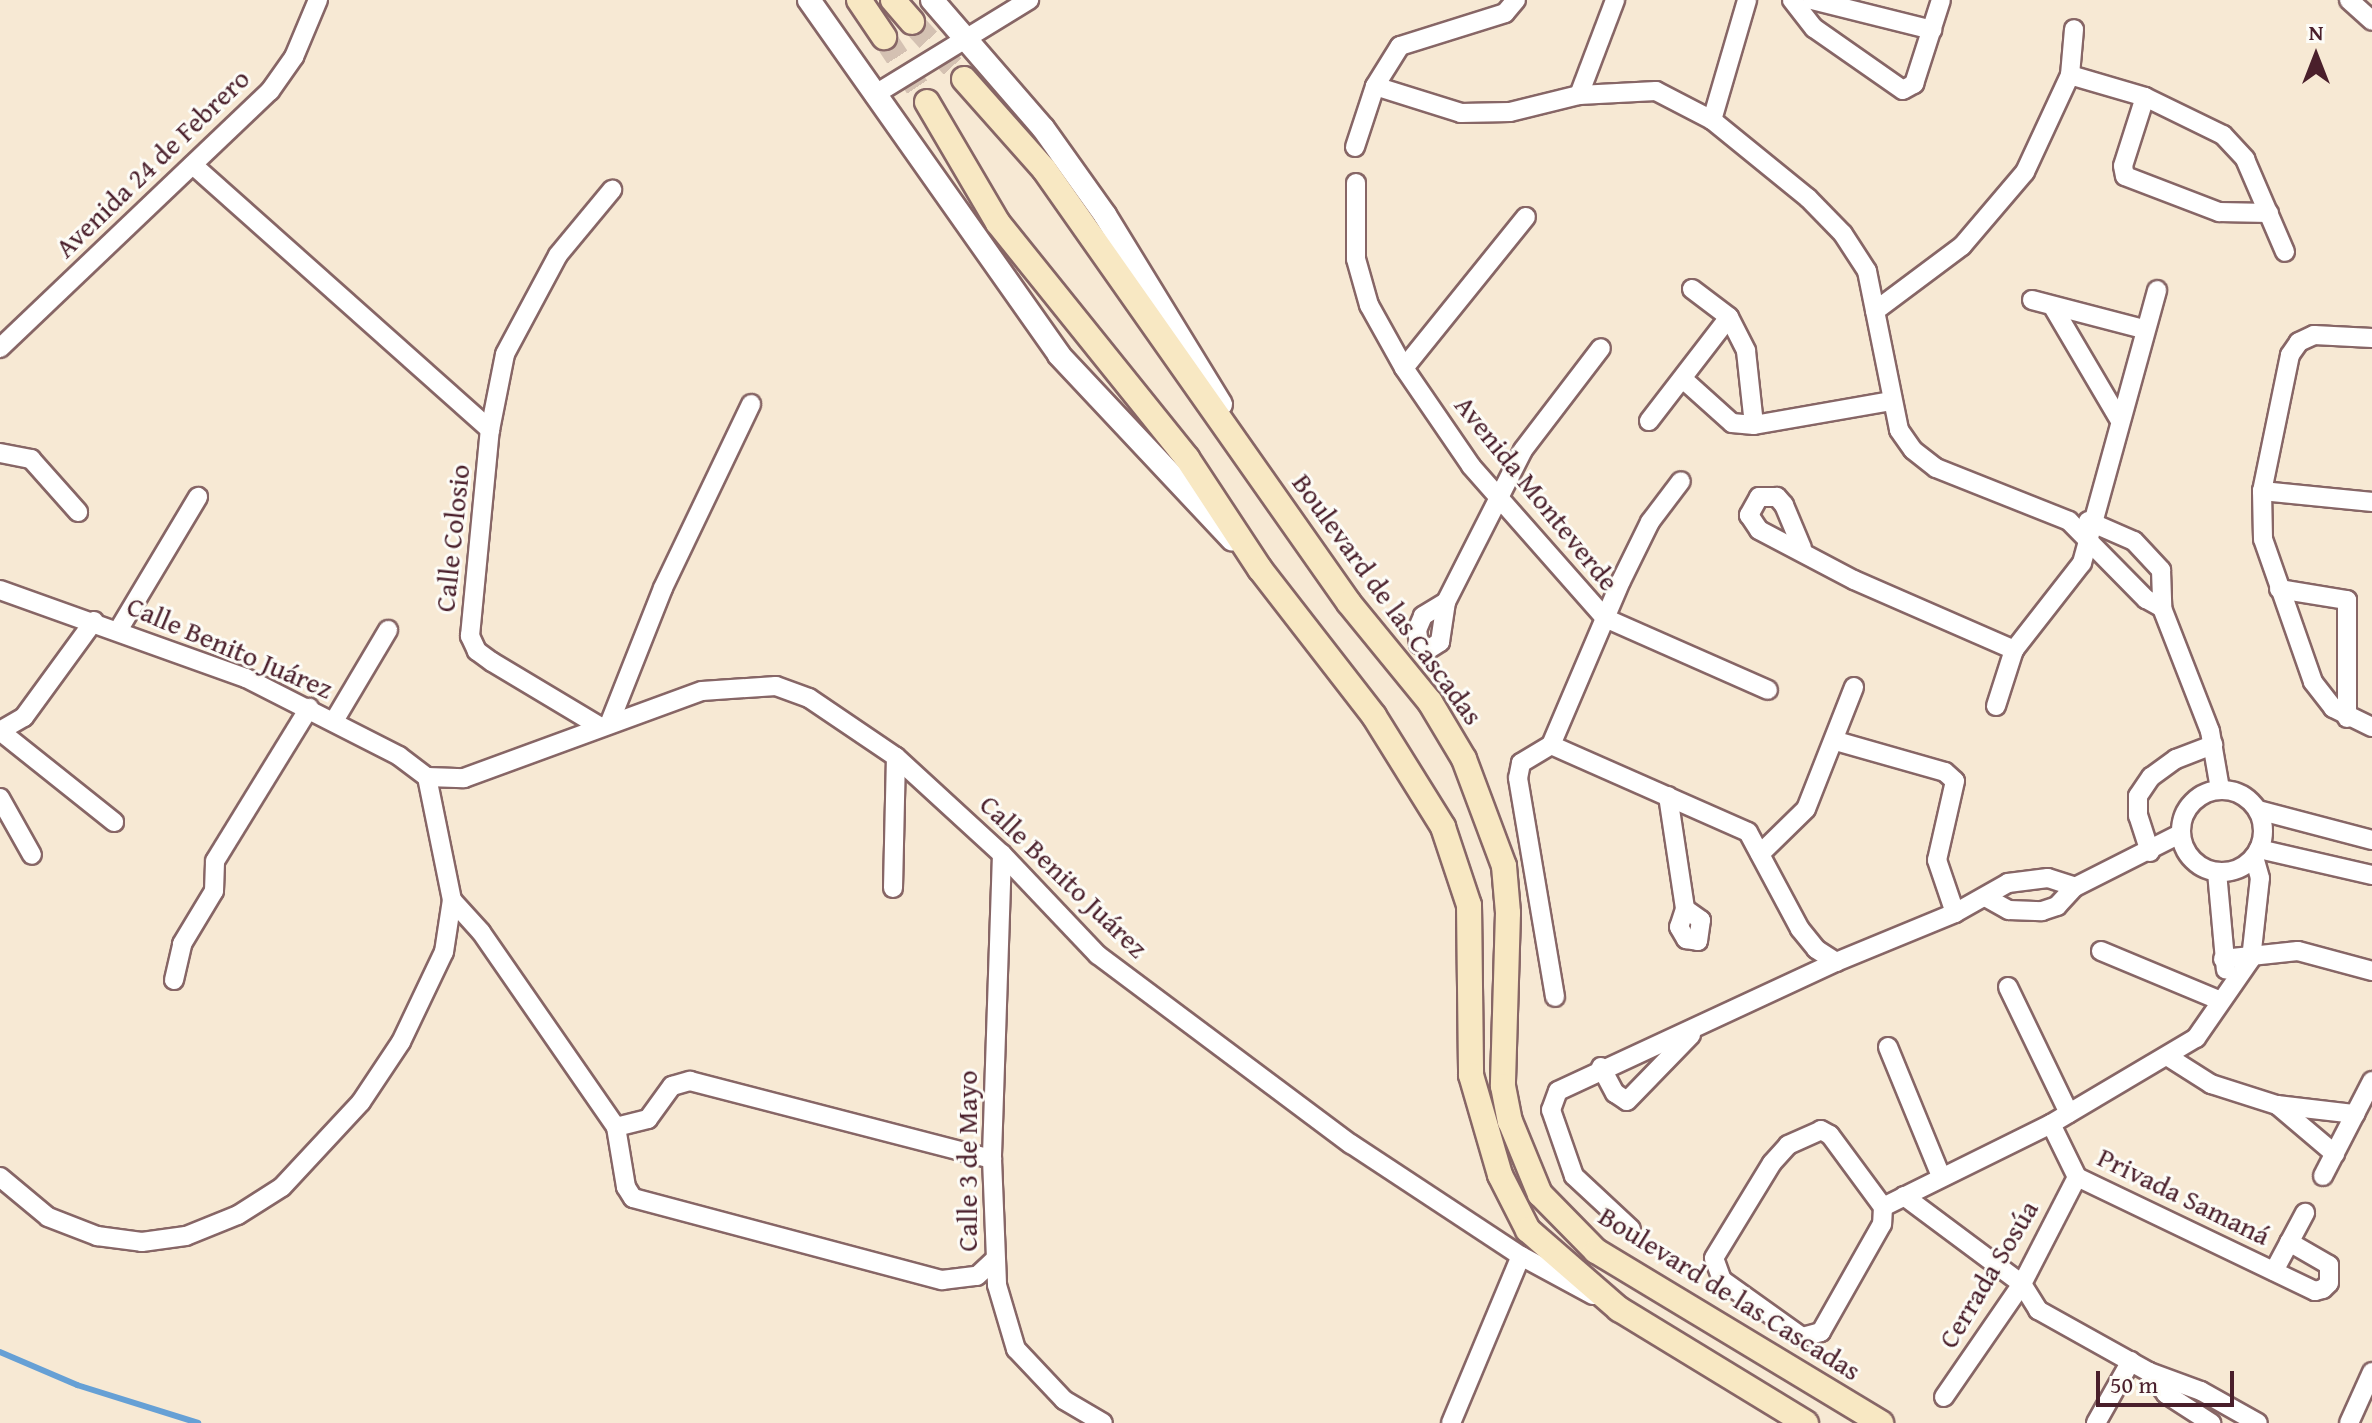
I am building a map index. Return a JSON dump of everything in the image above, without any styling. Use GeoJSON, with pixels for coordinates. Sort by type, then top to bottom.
{"type":"FeatureCollection","features":[{"type":"Feature","properties":{"kind":"main road"},"geometry":{"type":"LineString","coordinates":[[859,0],[884,37]]}},
{"type":"Feature","properties":{"kind":"main road"},"geometry":{"type":"LineString","coordinates":[[893,0],[912,22]]}},
{"type":"Feature","properties":{"kind":"main road"},"geometry":{"type":"LineString","coordinates":[[964,79],[1044,169],[1262,474]]}},
{"type":"Feature","properties":{"kind":"main road"},"geometry":{"type":"LineString","coordinates":[[927,102],[998,223],[1187,458],[1260,569],[1374,716],[1443,827],[1469,905],[1471,1075],[1500,1175],[1528,1230],[1619,1309],[1806,1423]]}},
{"type":"Feature","properties":{"kind":"main road","name":"Boulevard de las Cascadas"},"geometry":{"type":"LineString","coordinates":[[1262,474],[1349,603],[1430,702],[1464,759],[1491,823],[1504,866],[1508,913],[1503,1086],[1524,1161],[1540,1194],[1596,1251],[1881,1423]]}},
{"type":"Feature","properties":{"kind":"street","name":"Avenida 24 de Febrero"},"geometry":{"type":"LineString","coordinates":[[0,348],[270,91],[294,57],[318,0]]}},
{"type":"Feature","properties":{"kind":"street"},"geometry":{"type":"LineString","coordinates":[[809,0],[1059,355],[1260,569]]}},
{"type":"Feature","properties":{"kind":"street","name":"Boulevard de las Cascadas"},"geometry":{"type":"LineString","coordinates":[[932,0],[1043,128],[1105,215],[1262,474]]}},
{"type":"Feature","properties":{"kind":"street"},"geometry":{"type":"LineString","coordinates":[[874,95],[1029,0]]}},
{"type":"Feature","properties":{"kind":"street"},"geometry":{"type":"LineString","coordinates":[[1355,147],[1375,86],[1400,46],[1505,13],[1516,0]]}},
{"type":"Feature","properties":{"kind":"street"},"geometry":{"type":"LineString","coordinates":[[1579,95],[1615,0]]}},
{"type":"Feature","properties":{"kind":"street"},"geometry":{"type":"LineString","coordinates":[[1712,120],[1747,0]]}},
{"type":"Feature","properties":{"kind":"street"},"geometry":{"type":"LineString","coordinates":[[1792,0],[1814,28],[1903,90],[1914,84],[1941,0]]}},
{"type":"Feature","properties":{"kind":"street"},"geometry":{"type":"LineString","coordinates":[[1812,0],[1932,30]]}},
{"type":"Feature","properties":{"kind":"street"},"geometry":{"type":"LineString","coordinates":[[2349,0],[2372,21]]}},
{"type":"Feature","properties":{"kind":"street"},"geometry":{"type":"LineString","coordinates":[[1875,311],[1962,246],[1997,210],[2025,172],[2070,75],[2074,29]]}},
{"type":"Feature","properties":{"kind":"street"},"geometry":{"type":"LineString","coordinates":[[2070,75],[2145,97],[2223,135],[2245,159],[2285,252]]}},
{"type":"Feature","properties":{"kind":"street"},"geometry":{"type":"LineString","coordinates":[[1375,86],[1461,113],[1510,112],[1579,95],[1656,91],[1712,120],[1808,198],[1843,234],[1867,271],[1899,430],[1913,450],[1936,468],[2069,521],[2096,521],[2150,555],[2165,585],[2162,608],[2213,745],[2220,789]]}},
{"type":"Feature","properties":{"kind":"street"},"geometry":{"type":"LineString","coordinates":[[2145,97],[2123,166],[2125,176],[2219,212],[2269,213]]}},
{"type":"Feature","properties":{"kind":"street"},"geometry":{"type":"LineString","coordinates":[[193,165],[490,430]]}},
{"type":"Feature","properties":{"kind":"street","name":"Avenida Monteverde"},"geometry":{"type":"LineString","coordinates":[[1356,183],[1356,259],[1369,305],[1404,368],[1471,466],[1605,618],[1551,745]]}},
{"type":"Feature","properties":{"kind":"street","name":"Calle Colosio"},"geometry":{"type":"LineString","coordinates":[[604,724],[492,662],[477,651],[470,636],[490,430],[505,354],[558,255],[612,190]]}},
{"type":"Feature","properties":{"kind":"street"},"geometry":{"type":"LineString","coordinates":[[1404,368],[1526,217]]}},
{"type":"Feature","properties":{"kind":"street"},"geometry":{"type":"LineString","coordinates":[[1692,289],[1729,317],[1746,351],[1754,425]]}},
{"type":"Feature","properties":{"kind":"street"},"geometry":{"type":"LineString","coordinates":[[1996,706],[2014,650],[2082,563],[2096,521],[2143,329],[2157,290]]}},
{"type":"Feature","properties":{"kind":"street"},"geometry":{"type":"LineString","coordinates":[[2032,300],[2143,329]]}},
{"type":"Feature","properties":{"kind":"street"},"geometry":{"type":"LineString","coordinates":[[2053,307],[2119,419]]}},
{"type":"Feature","properties":{"kind":"street"},"geometry":{"type":"LineString","coordinates":[[1649,421],[1729,317]]}},
{"type":"Feature","properties":{"kind":"street"},"geometry":{"type":"LineString","coordinates":[[2372,338],[2314,335],[2299,342],[2290,355],[2262,491],[2263,539],[2313,682],[2347,718],[2372,727]]}},
{"type":"Feature","properties":{"kind":"street"},"geometry":{"type":"LineString","coordinates":[[1446,602],[1523,450],[1601,348]]}},
{"type":"Feature","properties":{"kind":"street"},"geometry":{"type":"LineString","coordinates":[[1683,379],[1732,423],[1754,425],[1892,401]]}},
{"type":"Feature","properties":{"kind":"street"},"geometry":{"type":"LineString","coordinates":[[604,724],[663,588],[751,404]]}},
{"type":"Feature","properties":{"kind":"street"},"geometry":{"type":"LineString","coordinates":[[0,453],[31,459],[78,512]]}},
{"type":"Feature","properties":{"kind":"street"},"geometry":{"type":"LineString","coordinates":[[1681,481],[1650,522],[1605,618],[1768,690]]}},
{"type":"Feature","properties":{"kind":"street"},"geometry":{"type":"LineString","coordinates":[[2262,491],[2372,502]]}},
{"type":"Feature","properties":{"kind":"street"},"geometry":{"type":"LineString","coordinates":[[119,629],[198,497]]}},
{"type":"Feature","properties":{"kind":"street"},"geometry":{"type":"LineString","coordinates":[[2069,521],[2146,599],[2162,608]]}},
{"type":"Feature","properties":{"kind":"street"},"geometry":{"type":"LineString","coordinates":[[1802,548],[1854,580],[2014,650]]}},
{"type":"Feature","properties":{"kind":"street"},"geometry":{"type":"LineString","coordinates":[[2279,589],[2347,600],[2347,718]]}},
{"type":"Feature","properties":{"kind":"street","name":"Calle Benito Juárez"},"geometry":{"type":"LineString","coordinates":[[0,590],[119,629],[309,708],[427,777],[464,778],[604,724],[702,691],[776,686],[809,698],[896,757],[1002,854],[1098,955],[1351,1144],[1521,1256],[1619,1309]]}},
{"type":"Feature","properties":{"kind":"street"},"geometry":{"type":"LineString","coordinates":[[94,621],[24,717],[0,731],[114,822]]}},
{"type":"Feature","properties":{"kind":"street"},"geometry":{"type":"LineString","coordinates":[[334,721],[388,630]]}},
{"type":"Feature","properties":{"kind":"street"},"geometry":{"type":"LineString","coordinates":[[1760,854],[1799,821],[1836,741],[1854,687]]}},
{"type":"Feature","properties":{"kind":"street"},"geometry":{"type":"LineString","coordinates":[[174,980],[182,944],[214,891],[215,861],[309,708]]}},
{"type":"Feature","properties":{"kind":"street"},"geometry":{"type":"LineString","coordinates":[[1836,741],[1945,772],[1955,781],[1937,860],[1955,913]]}},
{"type":"Feature","properties":{"kind":"street"},"geometry":{"type":"LineString","coordinates":[[1555,997],[1518,778],[1521,763],[1551,745],[1748,832],[1800,929],[1816,949],[1836,962]]}},
{"type":"Feature","properties":{"kind":"street"},"geometry":{"type":"LineString","coordinates":[[2150,852],[2138,816],[2138,796],[2151,777],[2176,759],[2213,745]]}},
{"type":"Feature","properties":{"kind":"street"},"geometry":{"type":"LineString","coordinates":[[893,888],[896,757]]}},
{"type":"Feature","properties":{"kind":"street"},"geometry":{"type":"LineString","coordinates":[[0,1177],[48,1217],[97,1236],[142,1242],[186,1236],[238,1215],[282,1187],[361,1102],[434,978],[452,900],[427,777]]}},
{"type":"Feature","properties":{"kind":"street"},"geometry":{"type":"LineString","coordinates":[[1883,1207],[1830,1135],[1810,1131],[1772,1163],[1714,1258],[1715,1270],[1802,1337],[1812,1337],[1821,1332],[1872,1245],[1883,1207],[2051,1124],[2170,1058],[2196,1038],[2251,959],[2260,878],[2257,853],[2263,822],[2258,810],[2242,794],[2220,789],[2198,795],[2184,812],[2180,834],[2186,852],[2199,866],[2217,872],[2244,866],[2257,853]]}},
{"type":"Feature","properties":{"kind":"street"},"geometry":{"type":"LineString","coordinates":[[1668,796],[1685,909]]}},
{"type":"Feature","properties":{"kind":"street"},"geometry":{"type":"LineString","coordinates":[[0,798],[32,855]]}},
{"type":"Feature","properties":{"kind":"street"},"geometry":{"type":"LineString","coordinates":[[2258,810],[2372,840]]}},
{"type":"Feature","properties":{"kind":"street"},"geometry":{"type":"LineString","coordinates":[[1987,898],[2009,910],[2042,911],[2057,906],[2075,887],[2150,852],[2180,834]]}},
{"type":"Feature","properties":{"kind":"street"},"geometry":{"type":"LineString","coordinates":[[2257,853],[2372,875]]}},
{"type":"Feature","properties":{"kind":"street","name":"Calle 3 de Mayo"},"geometry":{"type":"LineString","coordinates":[[1002,854],[992,1159],[994,1260],[1003,1317],[1016,1349],[1064,1400],[1103,1423]]}},
{"type":"Feature","properties":{"kind":"street"},"geometry":{"type":"LineString","coordinates":[[2217,872],[2226,994]]}},
{"type":"Feature","properties":{"kind":"street"},"geometry":{"type":"LineString","coordinates":[[1631,1229],[1574,1176],[1551,1110],[1558,1091],[1601,1067],[1699,1027],[1836,962],[1955,913],[1987,898],[2008,883],[2026,878],[2075,887]]}},
{"type":"Feature","properties":{"kind":"street"},"geometry":{"type":"LineString","coordinates":[[452,900],[481,932],[616,1127],[626,1187],[646,1205],[942,1280],[977,1276],[994,1260]]}},
{"type":"Feature","properties":{"kind":"street"},"geometry":{"type":"LineString","coordinates":[[2101,951],[2226,994]]}},
{"type":"Feature","properties":{"kind":"street"},"geometry":{"type":"LineString","coordinates":[[2223,959],[2251,959],[2298,951],[2372,971]]}},
{"type":"Feature","properties":{"kind":"street"},"geometry":{"type":"LineString","coordinates":[[2008,987],[2069,1113]]}},
{"type":"Feature","properties":{"kind":"street"},"geometry":{"type":"LineString","coordinates":[[1601,1067],[1615,1093],[1627,1101],[1699,1027]]}},
{"type":"Feature","properties":{"kind":"street"},"geometry":{"type":"LineString","coordinates":[[1888,1047],[1941,1176]]}},
{"type":"Feature","properties":{"kind":"street"},"geometry":{"type":"LineString","coordinates":[[2170,1058],[2211,1084],[2277,1105],[2355,1114]]}},
{"type":"Feature","properties":{"kind":"street"},"geometry":{"type":"LineString","coordinates":[[616,1127],[648,1119],[672,1086],[690,1081],[992,1159]]}},
{"type":"Feature","properties":{"kind":"street"},"geometry":{"type":"LineString","coordinates":[[2323,1176],[2372,1081]]}},
{"type":"Feature","properties":{"kind":"street"},"geometry":{"type":"LineString","coordinates":[[2277,1105],[2335,1154]]}},
{"type":"Feature","properties":{"kind":"street","name":"Privada Samaná"},"geometry":{"type":"LineString","coordinates":[[2051,1124],[2077,1177],[2315,1291],[2329,1283],[2329,1265],[2323,1258],[2289,1242]]}},
{"type":"Feature","properties":{"kind":"street","name":"Cerrada Sosúa"},"geometry":{"type":"LineString","coordinates":[[1944,1397],[2022,1284],[2077,1177]]}},
{"type":"Feature","properties":{"kind":"street"},"geometry":{"type":"LineString","coordinates":[[1904,1196],[2022,1284],[2038,1310],[2149,1372],[2201,1391],[2258,1423]]}},
{"type":"Feature","properties":{"kind":"street"},"geometry":{"type":"LineString","coordinates":[[2274,1271],[2305,1213]]}},
{"type":"Feature","properties":{"kind":"street"},"geometry":{"type":"LineString","coordinates":[[1451,1423],[1521,1256]]}},
{"type":"Feature","properties":{"kind":"street"},"geometry":{"type":"LineString","coordinates":[[2096,1423],[2131,1361]]}},
{"type":"Feature","properties":{"kind":"street"},"geometry":{"type":"LineString","coordinates":[[2149,1372],[2166,1394],[2211,1423]]}},
{"type":"Feature","properties":{"kind":"street"},"geometry":{"type":"LineString","coordinates":[[2349,1423],[2372,1372]]}},
{"type":"Feature","properties":{"kind":"waterway"},"geometry":{"type":"LineString","coordinates":[[0,1352],[77,1385],[198,1423]]}},
{"type":"Feature","properties":{"kind":"tunnel"},"geometry":{"type":"LineString","coordinates":[[912,22],[964,79]]}},
{"type":"Feature","properties":{"kind":"tunnel"},"geometry":{"type":"LineString","coordinates":[[884,37],[927,102]]}}]}
